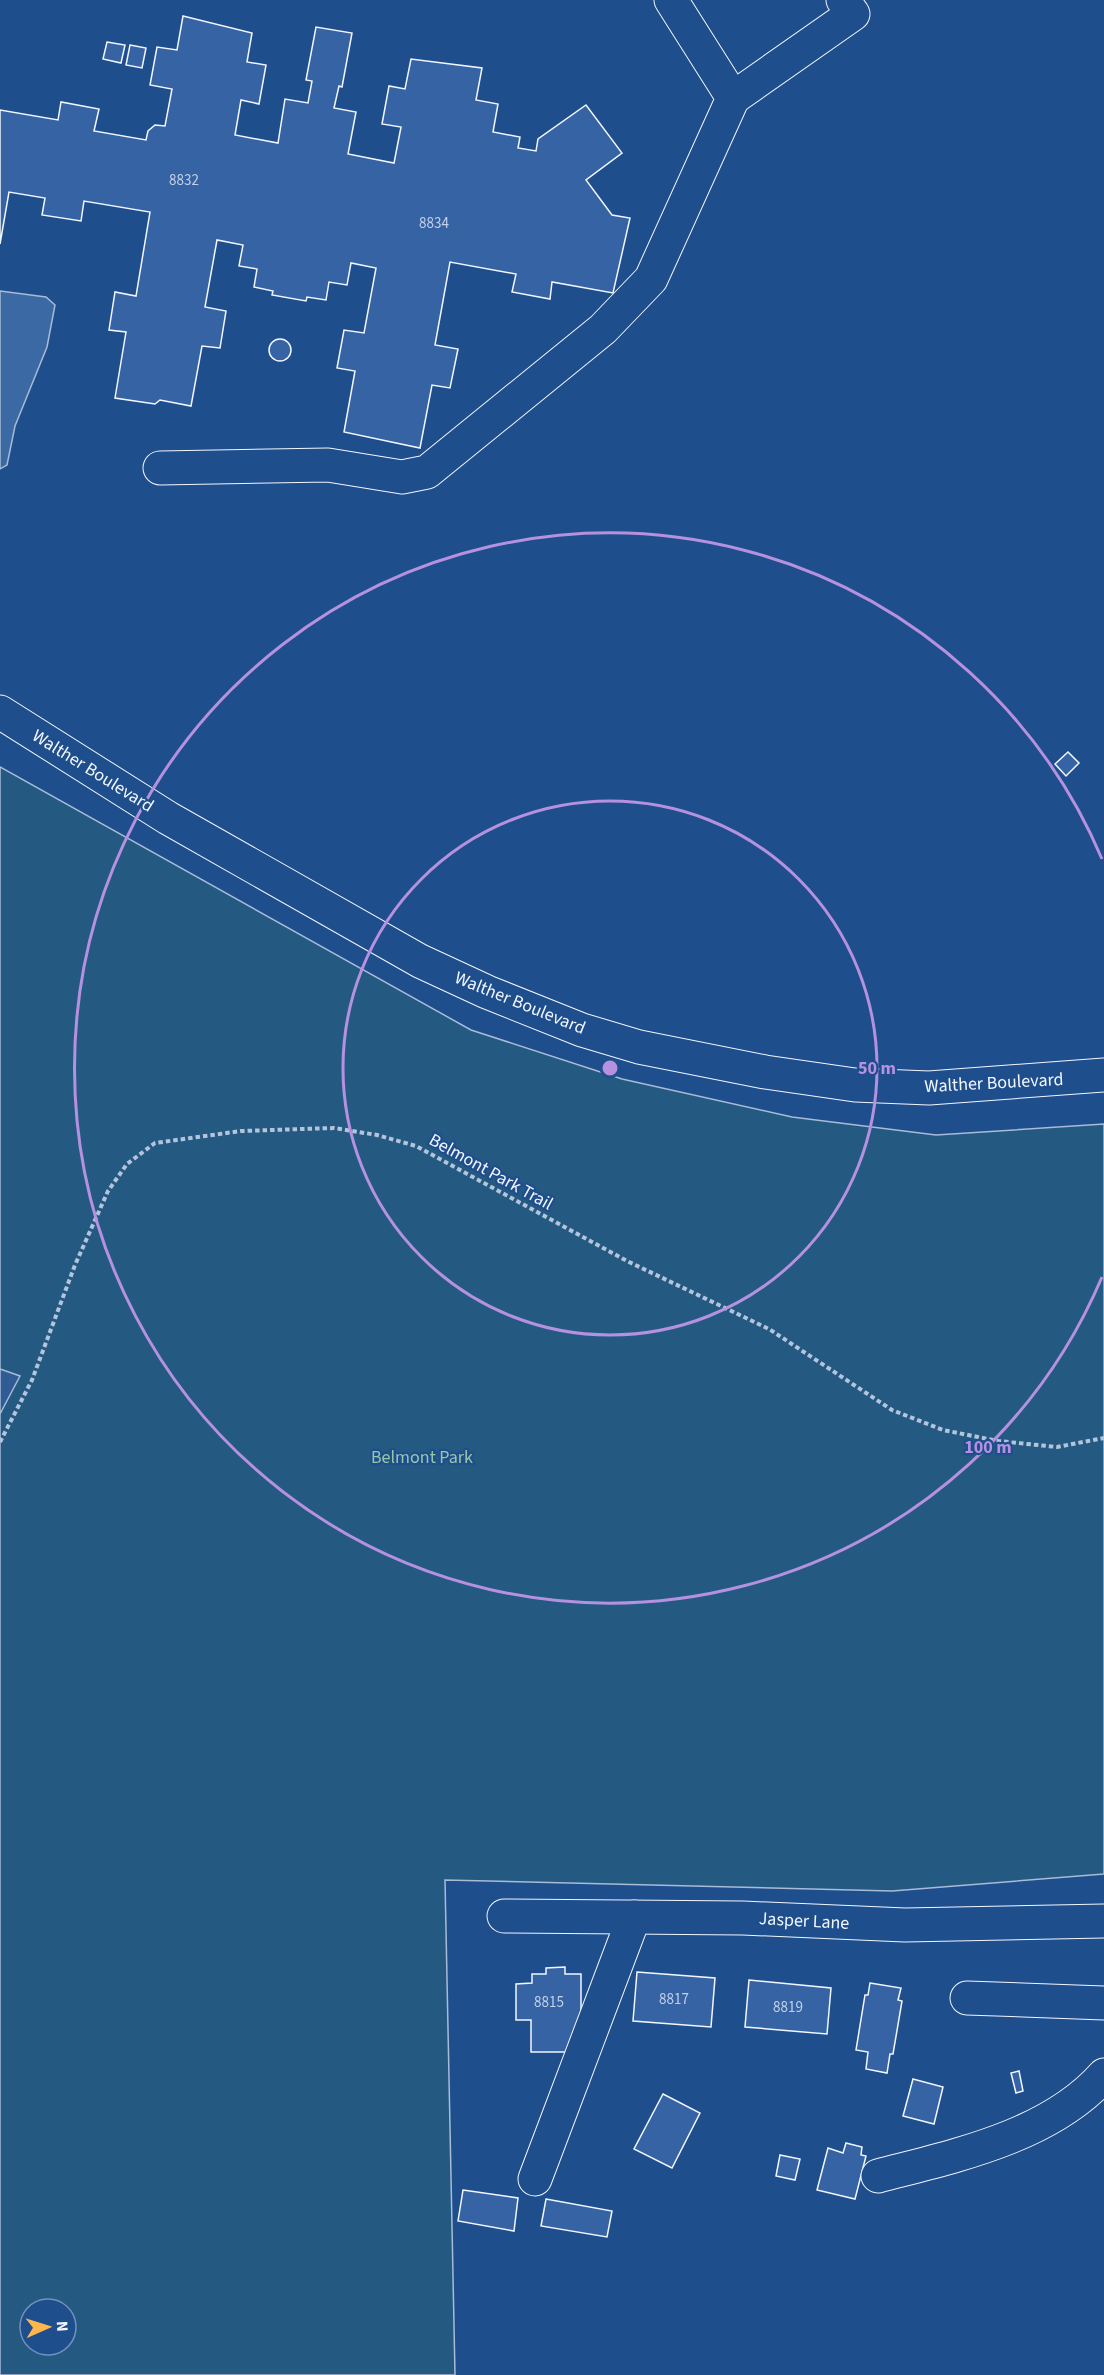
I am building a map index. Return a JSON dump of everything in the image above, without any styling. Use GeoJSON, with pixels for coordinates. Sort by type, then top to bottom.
{"type":"FeatureCollection","features":[{"type":"Feature","properties":{"kind":"main road"},"geometry":{"type":"LineString","coordinates":[[671,0],[733,98]]}},
{"type":"Feature","properties":{"kind":"main road"},"geometry":{"type":"LineString","coordinates":[[160,468],[328,465],[402,477],[427,472],[603,329],[651,279],[733,98],[852,14],[843,0]]}},
{"type":"Feature","properties":{"kind":"main road","name":"Walther Boulevard"},"geometry":{"type":"LineString","coordinates":[[0,712],[168,818],[420,961],[487,992],[582,1030],[673,1054],[765,1072],[855,1085],[941,1088],[1104,1075]]}},
{"type":"Feature","properties":{"kind":"main road","name":"Jasper Lane"},"geometry":{"type":"LineString","coordinates":[[504,1916],[742,1918],[905,1925],[1104,1921]]}},
{"type":"Feature","properties":{"kind":"main road"},"geometry":{"type":"LineString","coordinates":[[535,2179],[634,1917]]}},
{"type":"Feature","properties":{"kind":"main road"},"geometry":{"type":"LineString","coordinates":[[967,1998],[1104,2002]]}},
{"type":"Feature","properties":{"kind":"main road"},"geometry":{"type":"LineString","coordinates":[[878,2176],[980,2150],[1005,2139],[1062,2109],[1104,2075]]}},
{"type":"Feature","properties":{"kind":"path","name":"Belmont Park Trail"},"geometry":{"type":"LineString","coordinates":[[0,1442],[32,1380],[75,1265],[108,1191],[127,1164],[155,1143],[241,1131],[334,1128],[377,1135],[416,1146],[627,1261],[769,1329],[892,1410],[943,1430],[998,1441],[1057,1447],[1104,1438]]}},
{"type":"Feature","properties":{"kind":"green space","name":"Belmont Park"},"geometry":{"type":"Polygon","coordinates":[[[0,767],[471,1030],[622,1079],[792,1117],[936,1135],[1104,1124],[1104,1874],[892,1891],[445,1880],[455,2375],[0,2375],[0,767]]]}},
{"type":"Feature","properties":{"kind":"shaded area"},"geometry":{"type":"Polygon","coordinates":[[[0,291],[46,297],[55,305],[47,347],[15,426],[7,465],[0,469],[0,291]]]}},
{"type":"Feature","properties":{"kind":"shaded area"},"geometry":{"type":"Polygon","coordinates":[[[0,1369],[20,1376],[0,1414],[0,1369]]]}},
{"type":"Feature","properties":{"kind":"building"},"geometry":{"type":"Polygon","coordinates":[[[183,16],[252,33],[247,62],[266,65],[259,104],[241,100],[235,135],[278,143],[285,99],[308,103],[312,81],[306,80],[316,27],[352,33],[342,87],[339,86],[334,108],[356,112],[348,154],[394,163],[401,127],[382,124],[389,86],[405,89],[411,59],[482,68],[476,100],[498,104],[493,132],[520,137],[518,148],[536,151],[538,139],[586,105],[622,153],[586,180],[612,215],[630,218],[613,293],[552,282],[550,299],[512,292],[516,274],[450,262],[435,345],[458,349],[450,388],[432,385],[420,448],[344,432],[355,371],[337,368],[344,330],[364,333],[376,268],[351,263],[347,285],[329,282],[326,300],[307,297],[306,301],[272,295],[273,291],[254,287],[257,269],[239,266],[243,245],[217,240],[205,307],[226,311],[220,348],[202,346],[191,406],[160,400],[155,404],[115,398],[126,332],[109,330],[115,292],[136,296],[150,212],[84,201],[81,221],[42,215],[45,198],[9,192],[0,244],[0,110],[58,120],[61,102],[99,109],[94,131],[146,140],[148,131],[155,125],[165,126],[172,89],[150,85],[157,47],[177,50],[183,16]]]}},
{"type":"Feature","properties":{"kind":"building"},"geometry":{"type":"Polygon","coordinates":[[[107,42],[125,45],[121,63],[103,59],[107,42]]]}},
{"type":"Feature","properties":{"kind":"building"},"geometry":{"type":"Polygon","coordinates":[[[130,45],[146,48],[142,68],[126,65],[130,45]]]}},
{"type":"Feature","properties":{"kind":"building"},"geometry":{"type":"Polygon","coordinates":[[[280,339],[288,342],[291,350],[288,358],[280,361],[272,358],[269,350],[272,342],[280,339]]]}},
{"type":"Feature","properties":{"kind":"building"},"geometry":{"type":"Polygon","coordinates":[[[1068,752],[1079,763],[1066,776],[1055,764],[1068,752]]]}},
{"type":"Feature","properties":{"kind":"building"},"geometry":{"type":"Polygon","coordinates":[[[565,1967],[565,1974],[581,1974],[581,2052],[531,2052],[531,2020],[516,2020],[516,1984],[532,1983],[532,1974],[546,1974],[546,1968],[565,1967]]]}},
{"type":"Feature","properties":{"kind":"building"},"geometry":{"type":"Polygon","coordinates":[[[637,1972],[715,1978],[711,2027],[633,2021],[637,1972]]]}},
{"type":"Feature","properties":{"kind":"building"},"geometry":{"type":"Polygon","coordinates":[[[749,1980],[831,1988],[827,2034],[745,2027],[749,1980]]]}},
{"type":"Feature","properties":{"kind":"building"},"geometry":{"type":"Polygon","coordinates":[[[870,1983],[901,1988],[898,2000],[902,2001],[893,2054],[890,2054],[887,2073],[866,2069],[868,2052],[856,2050],[865,1995],[868,1995],[870,1983]]]}},
{"type":"Feature","properties":{"kind":"building"},"geometry":{"type":"Polygon","coordinates":[[[1019,2071],[1023,2091],[1016,2093],[1011,2073],[1019,2071]]]}},
{"type":"Feature","properties":{"kind":"building"},"geometry":{"type":"Polygon","coordinates":[[[913,2079],[943,2087],[934,2124],[903,2116],[913,2079]]]}},
{"type":"Feature","properties":{"kind":"building"},"geometry":{"type":"Polygon","coordinates":[[[663,2094],[700,2113],[672,2168],[634,2149],[663,2094]]]}},
{"type":"Feature","properties":{"kind":"building"},"geometry":{"type":"Polygon","coordinates":[[[846,2143],[862,2147],[861,2155],[866,2156],[855,2199],[817,2190],[828,2148],[843,2153],[846,2143]]]}},
{"type":"Feature","properties":{"kind":"building"},"geometry":{"type":"Polygon","coordinates":[[[780,2155],[800,2159],[795,2180],[776,2176],[780,2155]]]}},
{"type":"Feature","properties":{"kind":"building"},"geometry":{"type":"Polygon","coordinates":[[[463,2190],[518,2198],[514,2231],[458,2221],[463,2190]]]}},
{"type":"Feature","properties":{"kind":"building"},"geometry":{"type":"Polygon","coordinates":[[[546,2199],[612,2211],[607,2237],[541,2226],[546,2199]]]}}]}
